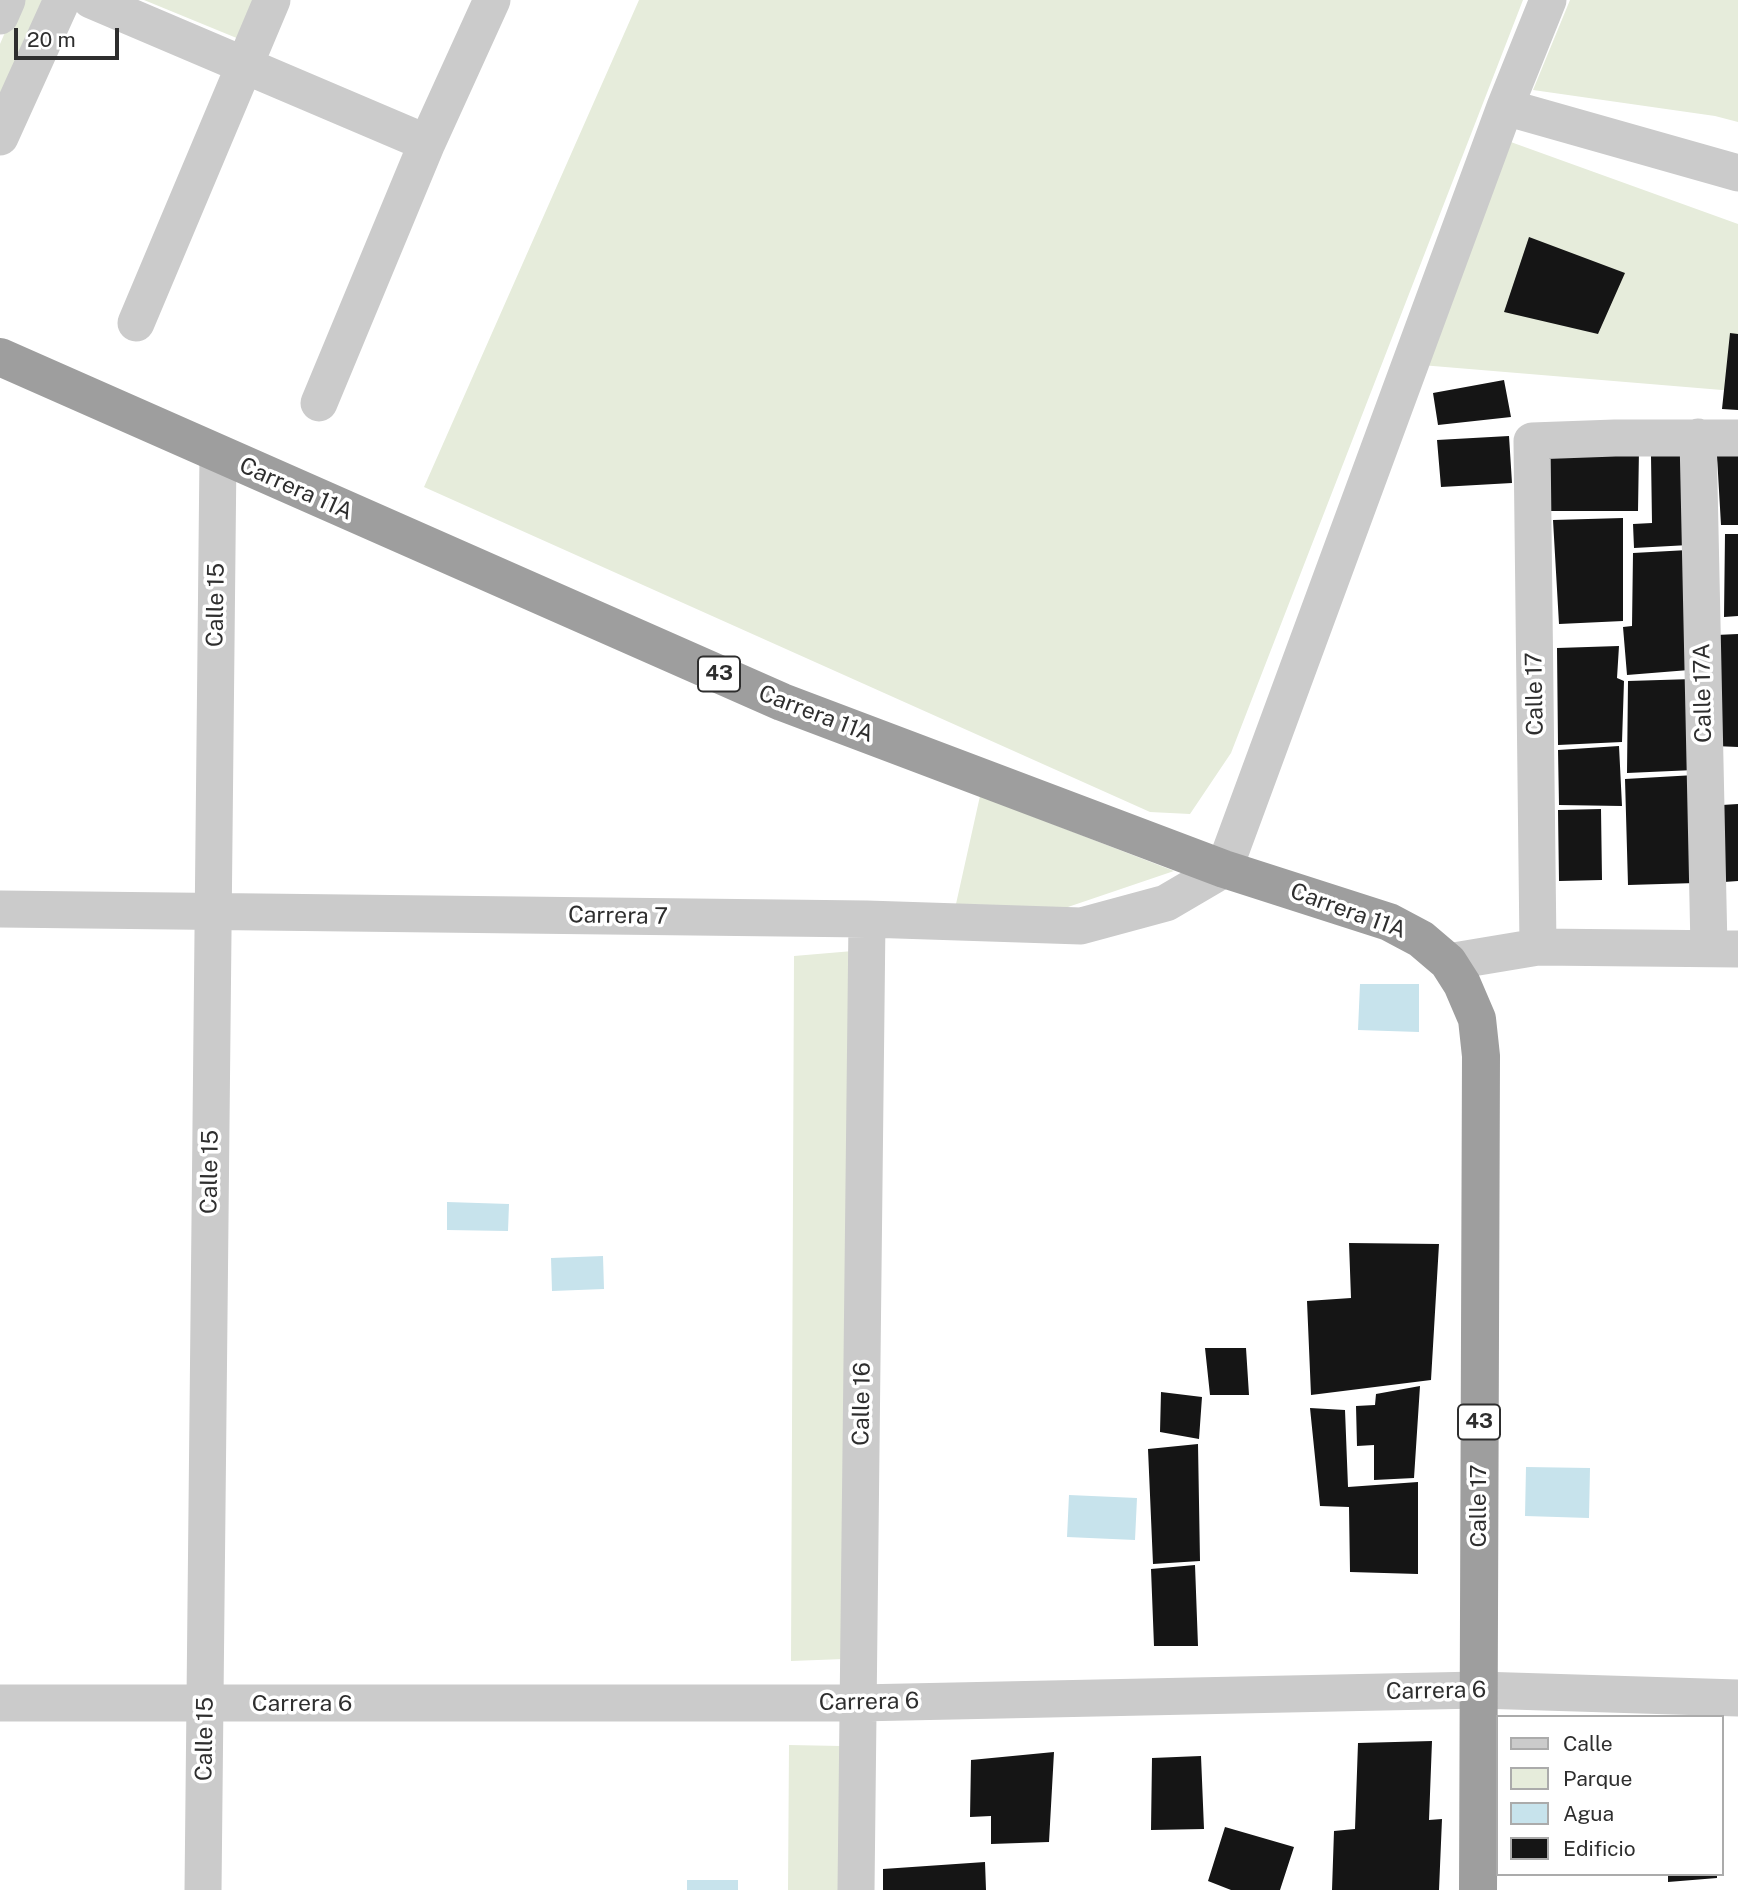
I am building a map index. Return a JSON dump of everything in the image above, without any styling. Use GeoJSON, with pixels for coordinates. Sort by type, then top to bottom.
{"type":"FeatureCollection","features":[{"type":"Feature","properties":{"kind":"highway","name":"Carrera 11A"},"geometry":{"type":"LineString","coordinates":[[0,357],[782,702],[1224,869],[1389,922],[1421,939],[1448,962]]}},
{"type":"Feature","properties":{"kind":"highway","name":"Calle 17"},"geometry":{"type":"LineString","coordinates":[[1448,962],[1462,984],[1477,1019],[1480,1056],[1478,1890]]}},
{"type":"Feature","properties":{"kind":"street"},"geometry":{"type":"LineString","coordinates":[[0,16],[7,0]]}},
{"type":"Feature","properties":{"kind":"street"},"geometry":{"type":"LineString","coordinates":[[0,137],[62,0]]}},
{"type":"Feature","properties":{"kind":"street"},"geometry":{"type":"LineString","coordinates":[[91,0],[243,67],[427,143]]}},
{"type":"Feature","properties":{"kind":"street"},"geometry":{"type":"LineString","coordinates":[[136,323],[272,0]]}},
{"type":"Feature","properties":{"kind":"street"},"geometry":{"type":"LineString","coordinates":[[320,403],[427,143],[492,0]]}},
{"type":"Feature","properties":{"kind":"street"},"geometry":{"type":"LineString","coordinates":[[1224,869],[1548,0]]}},
{"type":"Feature","properties":{"kind":"street"},"geometry":{"type":"LineString","coordinates":[[1506,107],[1738,173]]}},
{"type":"Feature","properties":{"kind":"street"},"geometry":{"type":"LineString","coordinates":[[1698,437],[1738,438]]}},
{"type":"Feature","properties":{"kind":"street","name":"Calle 17"},"geometry":{"type":"LineString","coordinates":[[1538,947],[1532,441],[1698,437]]}},
{"type":"Feature","properties":{"kind":"street","name":"Calle 17A"},"geometry":{"type":"LineString","coordinates":[[1698,437],[1723,949]]}},
{"type":"Feature","properties":{"kind":"street","name":"Calle 15"},"geometry":{"type":"LineString","coordinates":[[203,1890],[218,454]]}},
{"type":"Feature","properties":{"kind":"street","name":"Carrera 7"},"geometry":{"type":"LineString","coordinates":[[0,909],[867,919],[1081,926],[1166,903],[1224,869]]}},
{"type":"Feature","properties":{"kind":"street","name":"Calle 16"},"geometry":{"type":"LineString","coordinates":[[856,1890],[867,919]]}},
{"type":"Feature","properties":{"kind":"street"},"geometry":{"type":"LineString","coordinates":[[1448,962],[1538,947],[1723,949]]}},
{"type":"Feature","properties":{"kind":"street","name":"Carrera 6"},"geometry":{"type":"LineString","coordinates":[[0,1703],[858,1703],[1479,1690],[1738,1698]]}},
{"type":"Feature","properties":{"kind":"green space"},"geometry":{"type":"Polygon","coordinates":[[[19,0],[42,0],[0,98],[0,44],[19,0]]]}},
{"type":"Feature","properties":{"kind":"green space"},"geometry":{"type":"Polygon","coordinates":[[[144,0],[256,0],[239,39],[144,0]]]}},
{"type":"Feature","properties":{"kind":"green space"},"geometry":{"type":"Polygon","coordinates":[[[639,0],[1523,0],[1231,753],[1190,814],[1150,812],[424,487],[639,0]]]}},
{"type":"Feature","properties":{"kind":"green space"},"geometry":{"type":"Polygon","coordinates":[[[1570,0],[1738,0],[1738,122],[1715,116],[1533,90],[1570,0]]]}},
{"type":"Feature","properties":{"kind":"green space"},"geometry":{"type":"Polygon","coordinates":[[[1508,141],[1738,224],[1738,360],[1734,391],[1421,365],[1508,141]]]}},
{"type":"Feature","properties":{"kind":"green space"},"geometry":{"type":"Polygon","coordinates":[[[980,796],[1174,871],[1065,908],[956,904],[980,796]]]}},
{"type":"Feature","properties":{"kind":"green space"},"geometry":{"type":"Polygon","coordinates":[[[853,951],[844,1659],[791,1661],[794,956],[853,951]]]}},
{"type":"Feature","properties":{"kind":"green space"},"geometry":{"type":"Polygon","coordinates":[[[789,1745],[841,1746],[839,1890],[788,1890],[789,1745]]]}},
{"type":"Feature","properties":{"kind":"water"},"geometry":{"type":"Polygon","coordinates":[[[1360,984],[1419,984],[1419,1032],[1358,1030],[1360,984]]]}},
{"type":"Feature","properties":{"kind":"water"},"geometry":{"type":"Polygon","coordinates":[[[447,1202],[509,1204],[508,1231],[447,1230],[447,1202]]]}},
{"type":"Feature","properties":{"kind":"water"},"geometry":{"type":"Polygon","coordinates":[[[603,1256],[604,1289],[552,1291],[551,1258],[603,1256]]]}},
{"type":"Feature","properties":{"kind":"water"},"geometry":{"type":"Polygon","coordinates":[[[1526,1467],[1590,1468],[1589,1518],[1525,1516],[1526,1467]]]}},
{"type":"Feature","properties":{"kind":"water"},"geometry":{"type":"Polygon","coordinates":[[[1069,1495],[1137,1498],[1135,1540],[1067,1537],[1069,1495]]]}},
{"type":"Feature","properties":{"kind":"water"},"geometry":{"type":"Polygon","coordinates":[[[687,1880],[738,1880],[738,1890],[687,1890],[687,1880]]]}},
{"type":"Feature","properties":{"kind":"building"},"geometry":{"type":"Polygon","coordinates":[[[1529,237],[1625,273],[1598,334],[1504,312],[1529,237]]]}},
{"type":"Feature","properties":{"kind":"building"},"geometry":{"type":"Polygon","coordinates":[[[1730,333],[1738,334],[1738,410],[1722,409],[1730,333]]]}},
{"type":"Feature","properties":{"kind":"building"},"geometry":{"type":"Polygon","coordinates":[[[1504,380],[1511,417],[1438,425],[1433,393],[1504,380]]]}},
{"type":"Feature","properties":{"kind":"building"},"geometry":{"type":"Polygon","coordinates":[[[1509,436],[1512,483],[1441,487],[1437,440],[1509,436]]]}},
{"type":"Feature","properties":{"kind":"building"},"geometry":{"type":"Polygon","coordinates":[[[1639,449],[1638,511],[1548,511],[1549,451],[1639,449]]]}},
{"type":"Feature","properties":{"kind":"building"},"geometry":{"type":"Polygon","coordinates":[[[1689,453],[1689,545],[1634,548],[1633,524],[1652,523],[1651,456],[1689,453]]]}},
{"type":"Feature","properties":{"kind":"building"},"geometry":{"type":"Polygon","coordinates":[[[1738,455],[1738,525],[1721,525],[1717,456],[1738,455]]]}},
{"type":"Feature","properties":{"kind":"building"},"geometry":{"type":"Polygon","coordinates":[[[1623,518],[1623,621],[1559,624],[1553,520],[1623,518]]]}},
{"type":"Feature","properties":{"kind":"building"},"geometry":{"type":"Polygon","coordinates":[[[1725,534],[1738,534],[1738,616],[1724,617],[1725,534]]]}},
{"type":"Feature","properties":{"kind":"building"},"geometry":{"type":"Polygon","coordinates":[[[1688,550],[1689,670],[1627,675],[1623,627],[1632,626],[1633,553],[1688,550]]]}},
{"type":"Feature","properties":{"kind":"building"},"geometry":{"type":"Polygon","coordinates":[[[1738,634],[1738,747],[1715,746],[1716,635],[1738,634]]]}},
{"type":"Feature","properties":{"kind":"building"},"geometry":{"type":"Polygon","coordinates":[[[1619,646],[1617,678],[1624,681],[1622,742],[1558,745],[1557,648],[1619,646]]]}},
{"type":"Feature","properties":{"kind":"building"},"geometry":{"type":"Polygon","coordinates":[[[1693,679],[1694,770],[1627,773],[1628,681],[1693,679]]]}},
{"type":"Feature","properties":{"kind":"building"},"geometry":{"type":"Polygon","coordinates":[[[1619,746],[1622,806],[1559,805],[1558,750],[1619,746]]]}},
{"type":"Feature","properties":{"kind":"building"},"geometry":{"type":"Polygon","coordinates":[[[1695,775],[1696,883],[1628,885],[1625,779],[1695,775]]]}},
{"type":"Feature","properties":{"kind":"building"},"geometry":{"type":"Polygon","coordinates":[[[1738,804],[1738,881],[1724,882],[1722,805],[1738,804]]]}},
{"type":"Feature","properties":{"kind":"building"},"geometry":{"type":"Polygon","coordinates":[[[1601,809],[1602,880],[1559,881],[1558,810],[1601,809]]]}},
{"type":"Feature","properties":{"kind":"building"},"geometry":{"type":"Polygon","coordinates":[[[1349,1243],[1439,1244],[1431,1380],[1311,1395],[1307,1301],[1351,1298],[1349,1243]]]}},
{"type":"Feature","properties":{"kind":"building"},"geometry":{"type":"Polygon","coordinates":[[[1205,1348],[1246,1348],[1249,1395],[1210,1395],[1205,1348]]]}},
{"type":"Feature","properties":{"kind":"building"},"geometry":{"type":"Polygon","coordinates":[[[1420,1386],[1414,1478],[1374,1480],[1374,1445],[1357,1446],[1356,1406],[1375,1405],[1376,1394],[1420,1386]]]}},
{"type":"Feature","properties":{"kind":"building"},"geometry":{"type":"Polygon","coordinates":[[[1161,1392],[1202,1397],[1199,1439],[1160,1432],[1161,1392]]]}},
{"type":"Feature","properties":{"kind":"building"},"geometry":{"type":"Polygon","coordinates":[[[1310,1408],[1345,1410],[1348,1487],[1418,1482],[1418,1574],[1350,1572],[1349,1507],[1320,1506],[1310,1408]]]}},
{"type":"Feature","properties":{"kind":"building"},"geometry":{"type":"Polygon","coordinates":[[[1198,1444],[1200,1561],[1153,1564],[1148,1449],[1198,1444]]]}},
{"type":"Feature","properties":{"kind":"building"},"geometry":{"type":"Polygon","coordinates":[[[1195,1565],[1198,1646],[1154,1646],[1151,1569],[1195,1565]]]}},
{"type":"Feature","properties":{"kind":"building"},"geometry":{"type":"Polygon","coordinates":[[[1432,1741],[1429,1820],[1442,1819],[1439,1890],[1332,1890],[1334,1831],[1355,1829],[1358,1743],[1432,1741]]]}},
{"type":"Feature","properties":{"kind":"building"},"geometry":{"type":"Polygon","coordinates":[[[1054,1752],[1049,1842],[991,1844],[991,1816],[970,1817],[971,1760],[1054,1752]]]}},
{"type":"Feature","properties":{"kind":"building"},"geometry":{"type":"Polygon","coordinates":[[[1201,1756],[1204,1829],[1151,1830],[1152,1758],[1201,1756]]]}},
{"type":"Feature","properties":{"kind":"building"},"geometry":{"type":"Polygon","coordinates":[[[1225,1827],[1294,1847],[1280,1890],[1231,1890],[1208,1881],[1225,1827]]]}},
{"type":"Feature","properties":{"kind":"building"},"geometry":{"type":"Polygon","coordinates":[[[985,1862],[986,1890],[883,1890],[883,1869],[985,1862]]]}},
{"type":"Feature","properties":{"kind":"building"},"geometry":{"type":"Polygon","coordinates":[[[1668,1876],[1717,1876],[1717,1878],[1668,1882],[1668,1876]]]}}]}
